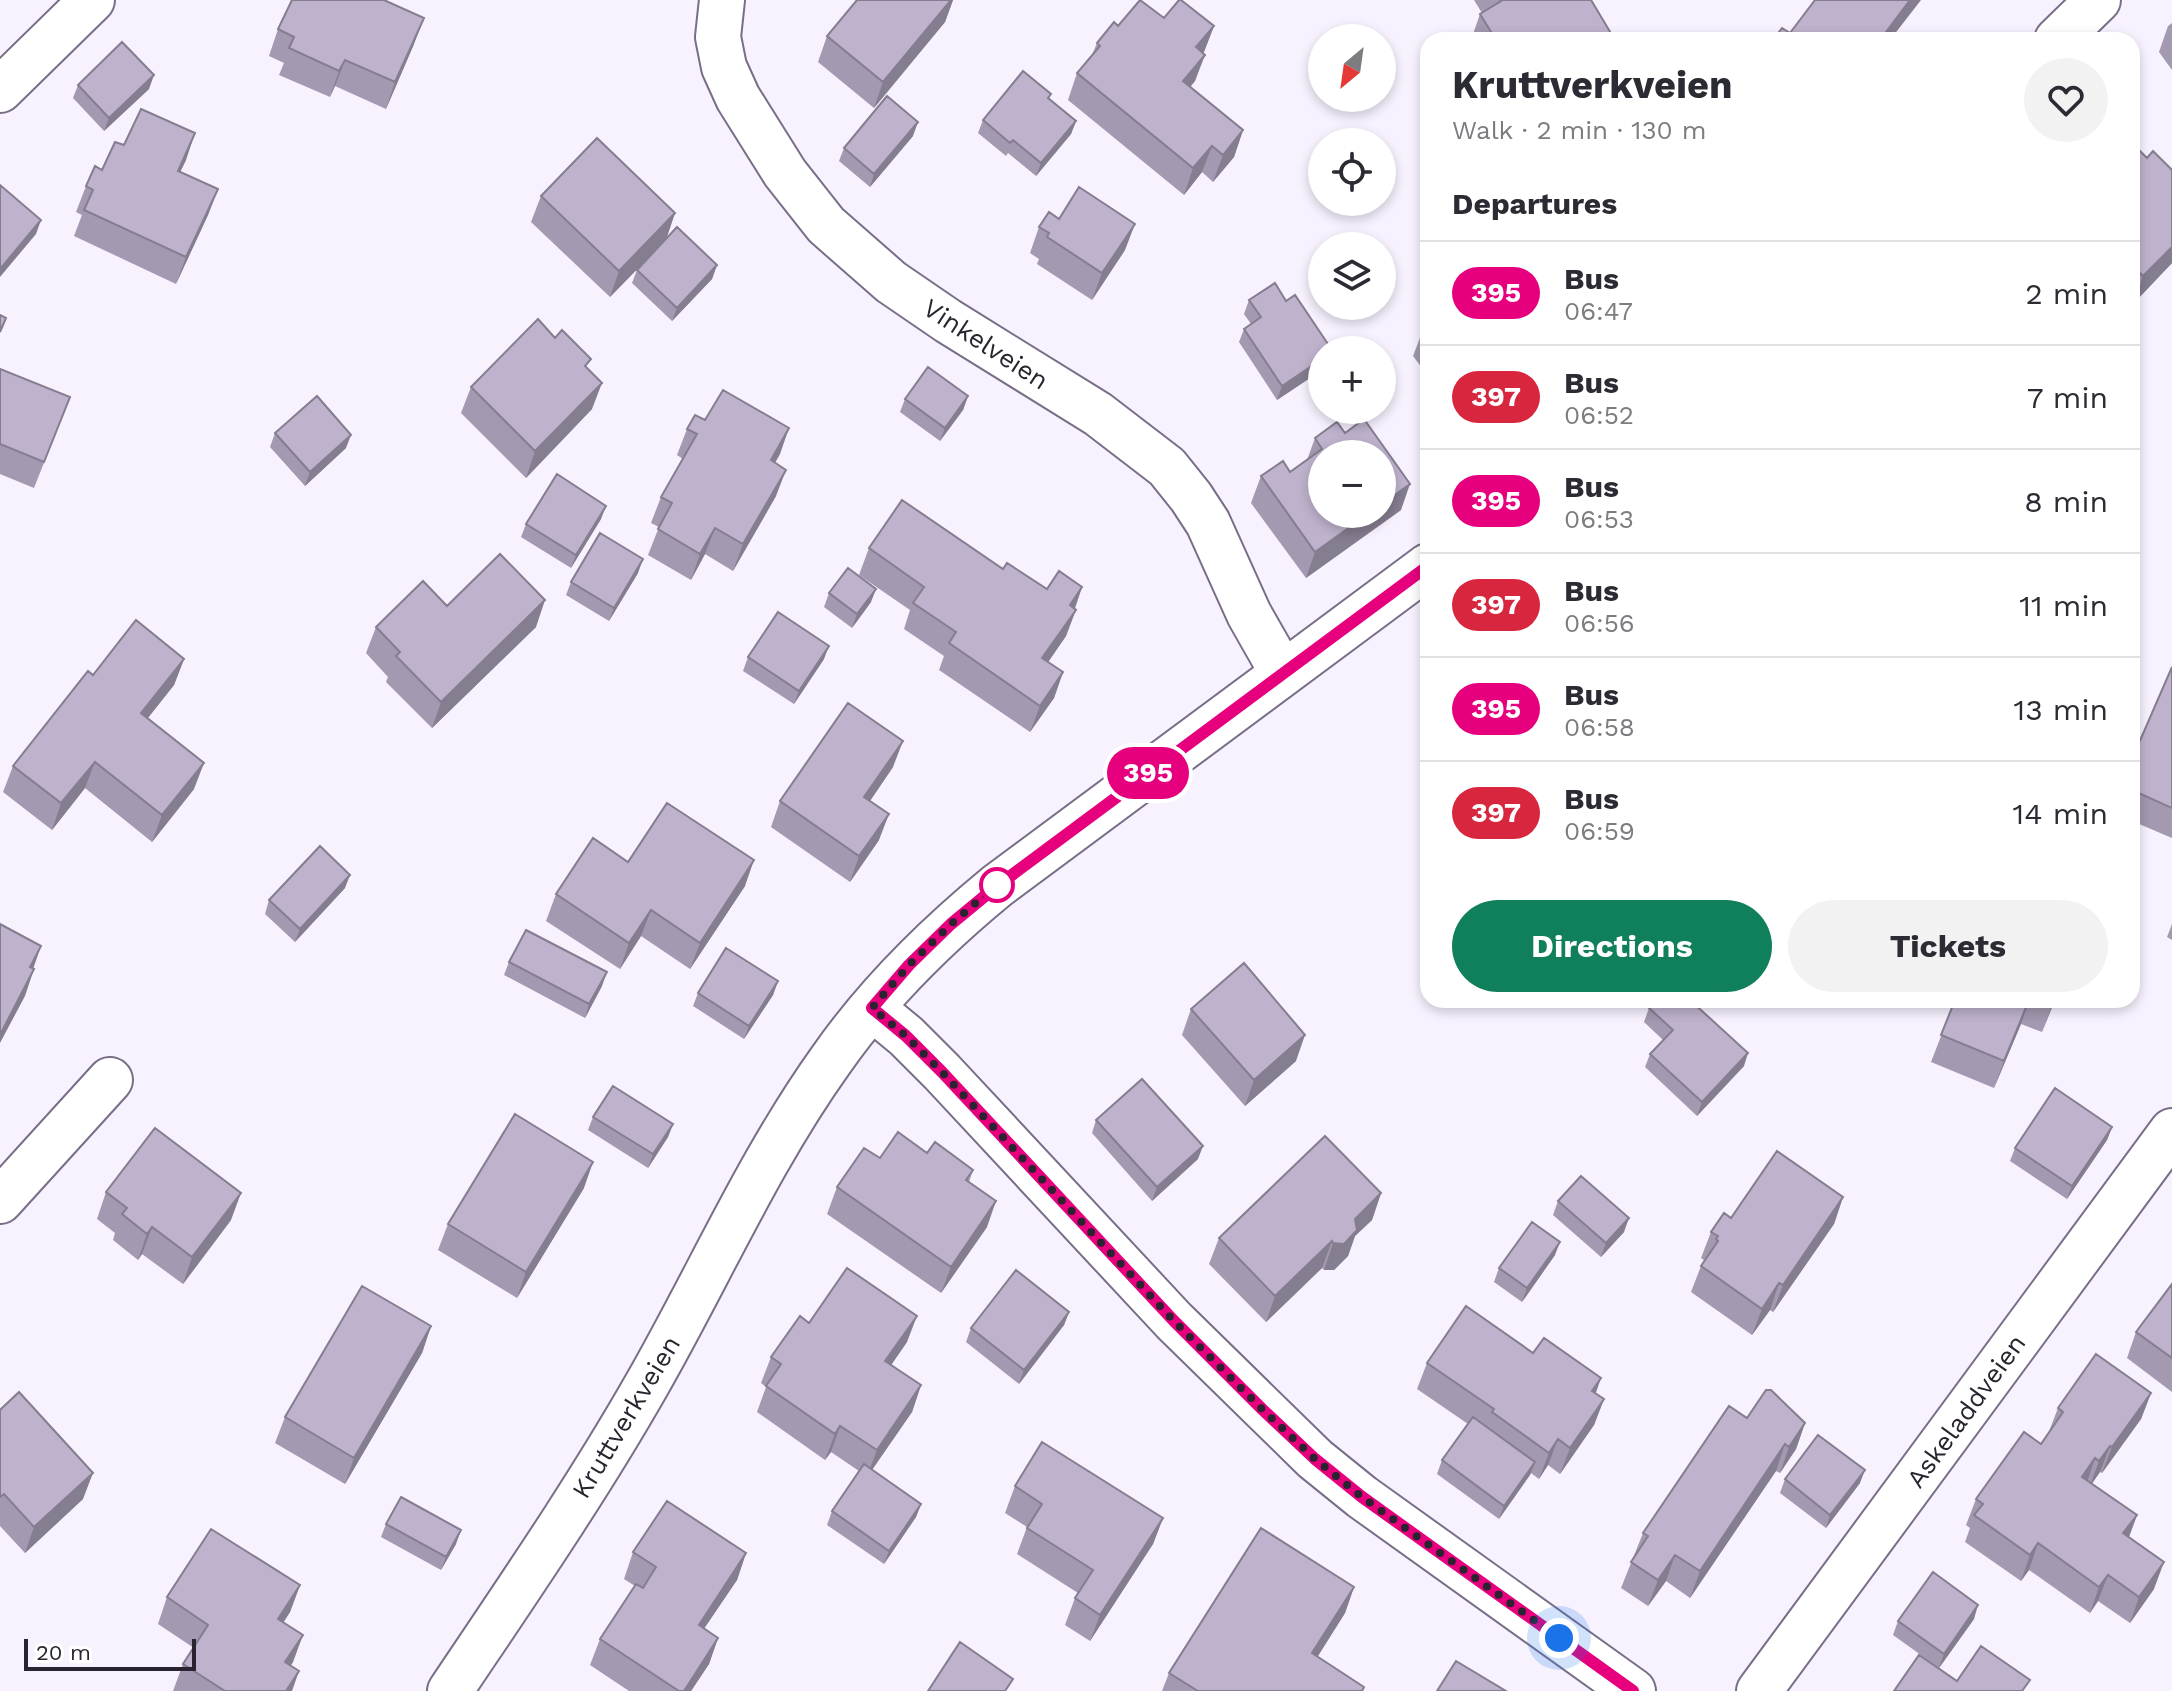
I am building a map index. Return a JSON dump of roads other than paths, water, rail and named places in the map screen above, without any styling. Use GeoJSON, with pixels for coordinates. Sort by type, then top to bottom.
{"type":"FeatureCollection","features":[{"type":"Feature","properties":{"kind":"street"},"geometry":{"type":"LineString","coordinates":[[0,90],[92,0]]}},
{"type":"Feature","properties":{"kind":"street","name":"Vinkelveien"},"geometry":{"type":"LineString","coordinates":[[722,0],[718,37],[724,67],[738,98],[785,173],[826,225],[891,282],[958,328],[1098,414],[1167,467],[1208,523],[1249,614],[1282,672]]}},
{"type":"Feature","properties":{"kind":"street"},"geometry":{"type":"LineString","coordinates":[[2065,32],[2098,0]]}},
{"type":"Feature","properties":{"kind":"street","name":"Kruttverkveien"},"geometry":{"type":"LineString","coordinates":[[450,1691],[622,1428],[797,1111],[831,1059],[909,965],[951,924],[997,886],[1420,572]]}},
{"type":"Feature","properties":{"kind":"street"},"geometry":{"type":"LineString","coordinates":[[872,1008],[933,1063],[1174,1321],[1315,1459],[1362,1497],[1633,1691]]}},
{"type":"Feature","properties":{"kind":"street"},"geometry":{"type":"LineString","coordinates":[[0,1201],[110,1080]]}},
{"type":"Feature","properties":{"kind":"street","name":"Askeladdveien"},"geometry":{"type":"LineString","coordinates":[[1759,1691],[2172,1131]]}}]}
